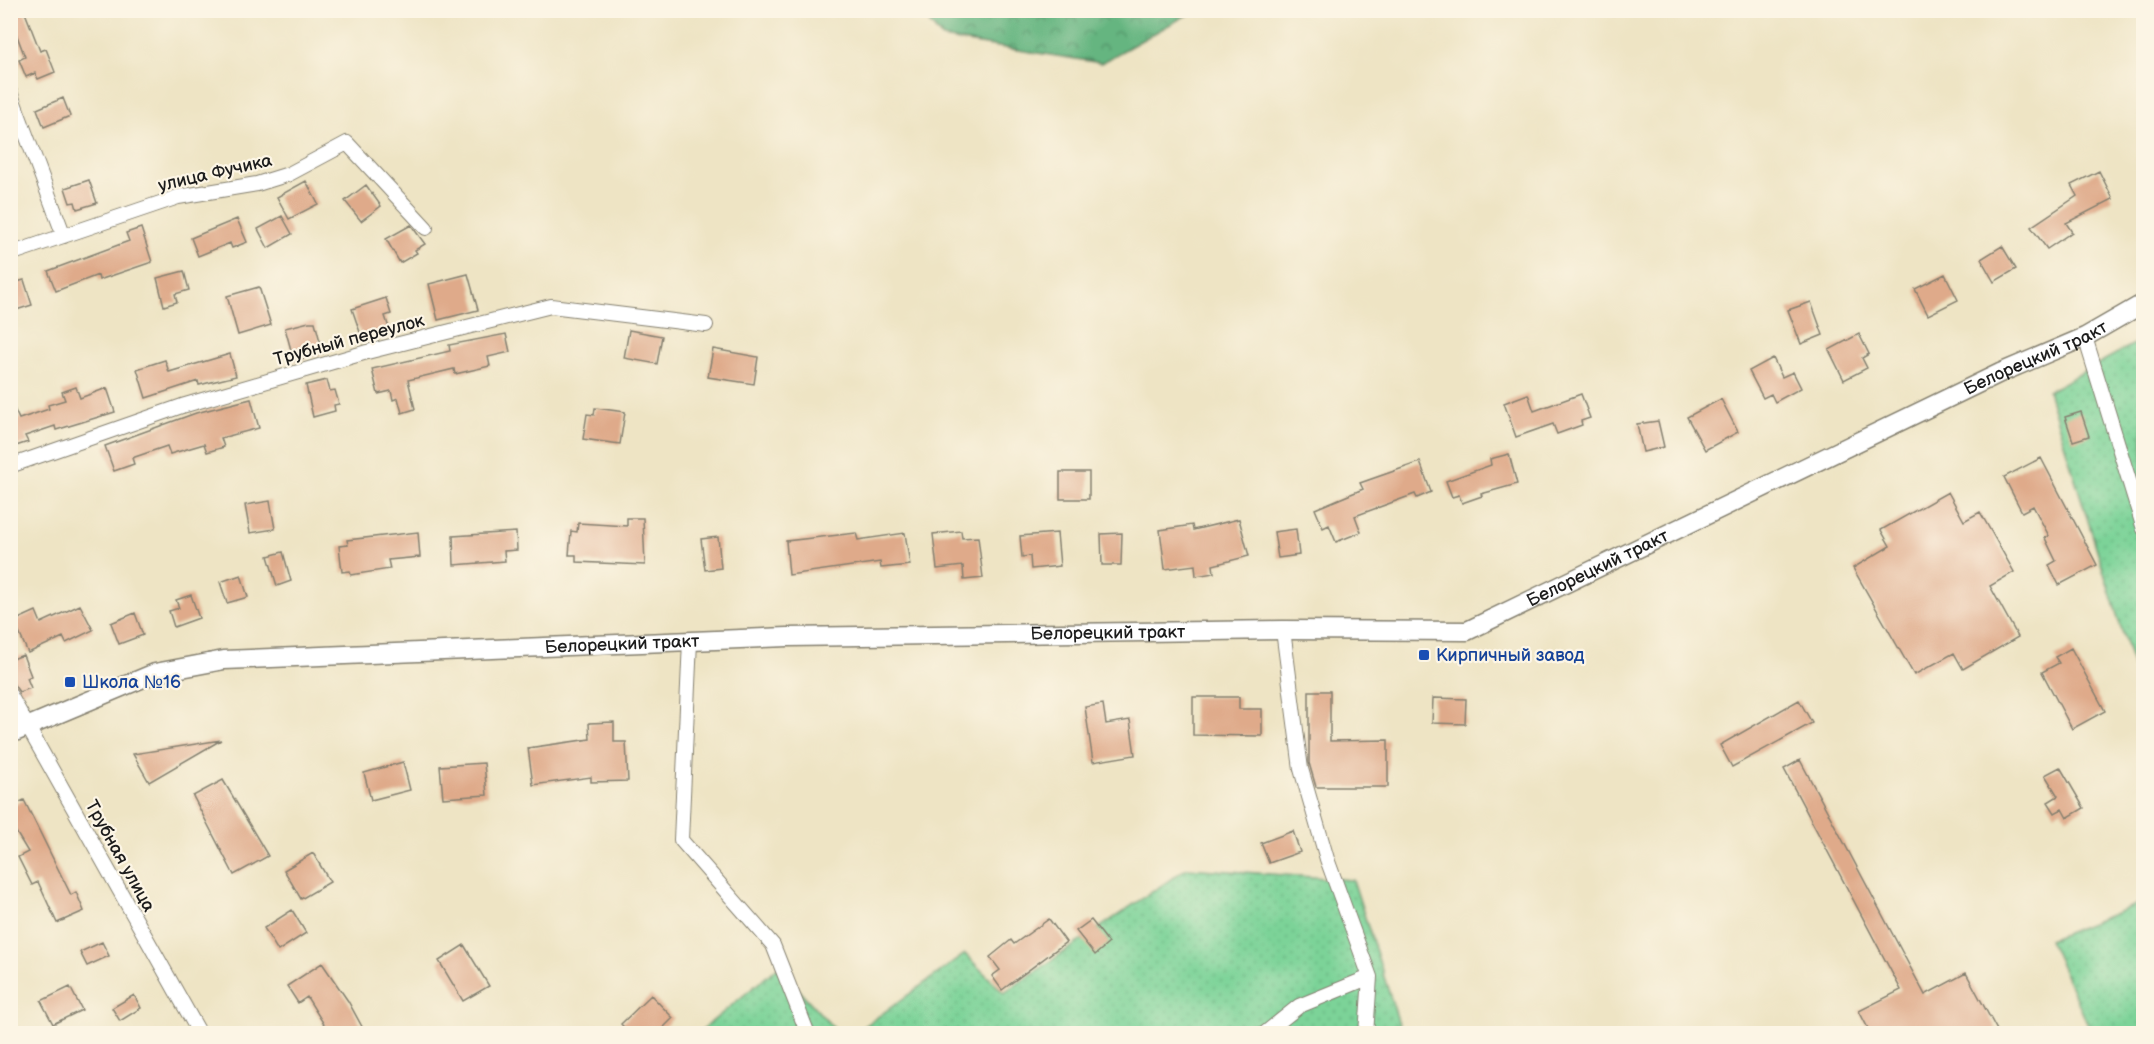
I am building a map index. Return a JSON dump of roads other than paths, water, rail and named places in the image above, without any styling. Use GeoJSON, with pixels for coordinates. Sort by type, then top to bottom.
{"type":"FeatureCollection","features":[{"type":"Feature","properties":{"kind":"street"},"geometry":{"type":"LineString","coordinates":[[10,92],[64,236]]}},
{"type":"Feature","properties":{"kind":"street","name":"улица Фучика"},"geometry":{"type":"LineString","coordinates":[[10,254],[178,197],[257,184],[289,174],[347,143],[426,228]]}},
{"type":"Feature","properties":{"kind":"street","name":"Белорецкий тракт"},"geometry":{"type":"LineString","coordinates":[[18,730],[155,673],[224,660],[788,637],[1283,630],[1467,631],[2000,373],[2085,337],[2144,303]]}},
{"type":"Feature","properties":{"kind":"street","name":"Трубный переулок"},"geometry":{"type":"LineString","coordinates":[[10,465],[182,406],[367,352],[551,306],[706,325]]}},
{"type":"Feature","properties":{"kind":"street"},"geometry":{"type":"LineString","coordinates":[[2085,337],[2144,529]]}},
{"type":"Feature","properties":{"kind":"street"},"geometry":{"type":"LineString","coordinates":[[1283,630],[1301,769],[1327,859],[1370,977],[1366,1034]]}},
{"type":"Feature","properties":{"kind":"street"},"geometry":{"type":"LineString","coordinates":[[690,641],[681,840],[773,945],[808,1034]]}},
{"type":"Feature","properties":{"kind":"street","name":"Трубная улица"},"geometry":{"type":"LineString","coordinates":[[10,695],[18,730],[200,1034]]}},
{"type":"Feature","properties":{"kind":"street"},"geometry":{"type":"LineString","coordinates":[[1264,1034],[1299,1006],[1370,977]]}},
{"type":"Feature","properties":{"kind":"place","name":"Кирпичный завод"},"geometry":{"type":"Point","coordinates":[1424,655]}},
{"type":"Feature","properties":{"kind":"place","name":"Школа №16"},"geometry":{"type":"Point","coordinates":[70,682]}}]}
